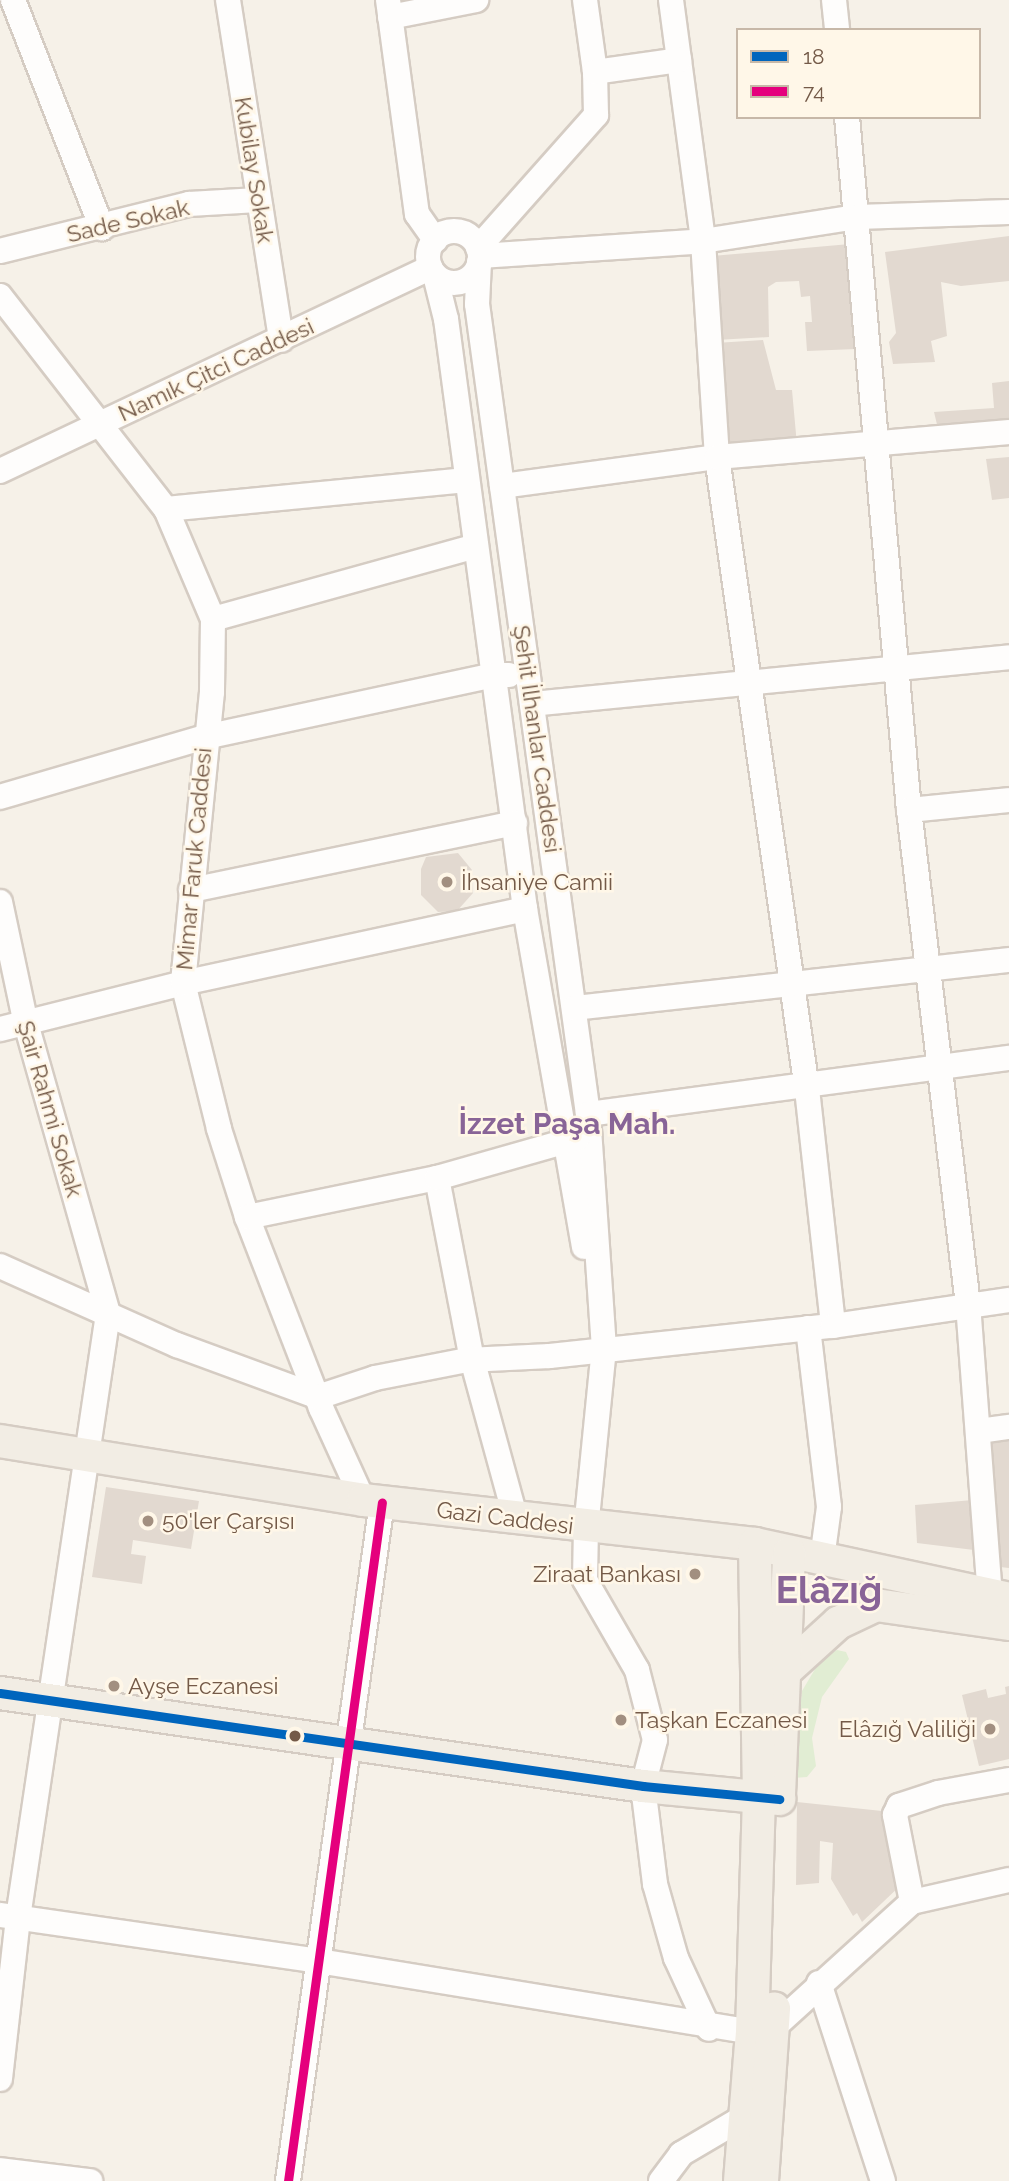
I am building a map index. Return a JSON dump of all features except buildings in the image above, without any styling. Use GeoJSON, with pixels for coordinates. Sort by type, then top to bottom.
{"type":"FeatureCollection","features":[{"type":"Feature","properties":{"kind":"main road","name":"Gazi Caddesi"},"geometry":{"type":"LineString","coordinates":[[0,1440],[372,1501],[516,1520],[755,1544],[999,1597]]}},
{"type":"Feature","properties":{"kind":"main road"},"geometry":{"type":"LineString","coordinates":[[755,1544],[769,1799]]}},
{"type":"Feature","properties":{"kind":"main road"},"geometry":{"type":"LineString","coordinates":[[740,2181],[752,2119],[763,2030],[769,1799],[782,1674],[789,1553]]}},
{"type":"Feature","properties":{"kind":"main road"},"geometry":{"type":"LineString","coordinates":[[782,1674],[838,1623],[876,1605],[1009,1624]]}},
{"type":"Feature","properties":{"kind":"main road"},"geometry":{"type":"LineString","coordinates":[[0,1693],[643,1786],[769,1799]]}},
{"type":"Feature","properties":{"kind":"main road"},"geometry":{"type":"LineString","coordinates":[[752,2119],[762,2181]]}},
{"type":"Feature","properties":{"kind":"street"},"geometry":{"type":"LineString","coordinates":[[13,0],[102,228]]}},
{"type":"Feature","properties":{"kind":"street","name":"Kubilay Sokak"},"geometry":{"type":"LineString","coordinates":[[228,0],[281,340]]}},
{"type":"Feature","properties":{"kind":"street"},"geometry":{"type":"LineString","coordinates":[[435,240],[417,214],[389,8],[476,0]]}},
{"type":"Feature","properties":{"kind":"street"},"geometry":{"type":"LineString","coordinates":[[479,255],[469,236],[455,231],[435,240],[428,253],[433,271],[448,282],[462,282],[479,255],[596,115],[595,72],[585,0]]}},
{"type":"Feature","properties":{"kind":"street"},"geometry":{"type":"LineString","coordinates":[[671,0],[703,241],[717,457],[807,1088],[829,1507],[822,1559]]}},
{"type":"Feature","properties":{"kind":"street"},"geometry":{"type":"LineString","coordinates":[[834,0],[837,28]]}},
{"type":"Feature","properties":{"kind":"street"},"geometry":{"type":"LineString","coordinates":[[595,72],[679,60]]}},
{"type":"Feature","properties":{"kind":"street"},"geometry":{"type":"LineString","coordinates":[[847,119],[909,810],[930,967],[999,1597]]}},
{"type":"Feature","properties":{"kind":"street","name":"Sade Sokak"},"geometry":{"type":"LineString","coordinates":[[0,251],[102,228],[188,204],[258,200]]}},
{"type":"Feature","properties":{"kind":"street"},"geometry":{"type":"LineString","coordinates":[[479,255],[703,241],[857,217],[1009,212]]}},
{"type":"Feature","properties":{"kind":"street","name":"Şehit İlhanlar Caddesi"},"geometry":{"type":"LineString","coordinates":[[479,255],[477,304],[589,1125],[604,1348]]}},
{"type":"Feature","properties":{"kind":"street","name":"Şehit İlhanlar Caddesi"},"geometry":{"type":"LineString","coordinates":[[433,271],[446,319],[526,909],[563,1141],[604,1348]]}},
{"type":"Feature","properties":{"kind":"street","name":"Namık Çitci Caddesi"},"geometry":{"type":"LineString","coordinates":[[0,471],[433,271]]}},
{"type":"Feature","properties":{"kind":"street","name":"Mimar Faruk Caddesi"},"geometry":{"type":"LineString","coordinates":[[0,296],[97,426],[166,509],[213,620],[214,668],[205,737],[183,983],[219,1129],[247,1217],[317,1397],[372,1501]]}},
{"type":"Feature","properties":{"kind":"street"},"geometry":{"type":"LineString","coordinates":[[502,486],[717,457],[1009,432]]}},
{"type":"Feature","properties":{"kind":"street"},"geometry":{"type":"LineString","coordinates":[[166,509],[467,480]]}},
{"type":"Feature","properties":{"kind":"street"},"geometry":{"type":"LineString","coordinates":[[213,620],[477,546]]}},
{"type":"Feature","properties":{"kind":"street"},"geometry":{"type":"LineString","coordinates":[[532,704],[749,680],[1009,657]]}},
{"type":"Feature","properties":{"kind":"street"},"geometry":{"type":"LineString","coordinates":[[0,797],[205,737],[495,674],[528,676]]}},
{"type":"Feature","properties":{"kind":"street"},"geometry":{"type":"LineString","coordinates":[[909,810],[1009,800]]}},
{"type":"Feature","properties":{"kind":"street"},"geometry":{"type":"LineString","coordinates":[[191,890],[515,823]]}},
{"type":"Feature","properties":{"kind":"street","name":"Şair Rahmi Sokak"},"geometry":{"type":"LineString","coordinates":[[0,902],[25,1020],[108,1314]]}},
{"type":"Feature","properties":{"kind":"street"},"geometry":{"type":"LineString","coordinates":[[0,1029],[25,1020],[183,983],[526,909]]}},
{"type":"Feature","properties":{"kind":"street"},"geometry":{"type":"LineString","coordinates":[[574,1008],[791,987],[930,967],[1009,960]]}},
{"type":"Feature","properties":{"kind":"street"},"geometry":{"type":"LineString","coordinates":[[247,1217],[436,1178],[563,1141],[589,1125],[940,1065],[1009,1058]]}},
{"type":"Feature","properties":{"kind":"street"},"geometry":{"type":"LineString","coordinates":[[436,1178],[472,1359],[516,1520]]}},
{"type":"Feature","properties":{"kind":"street"},"geometry":{"type":"LineString","coordinates":[[0,1266],[108,1314],[317,1397],[375,1378],[472,1359],[550,1356],[604,1348],[821,1327],[1009,1300]]}},
{"type":"Feature","properties":{"kind":"street"},"geometry":{"type":"LineString","coordinates":[[0,2079],[9,1917],[50,1701],[108,1314]]}},
{"type":"Feature","properties":{"kind":"street"},"geometry":{"type":"LineString","coordinates":[[604,1348],[586,1527],[585,1580],[636,1671],[655,1740],[643,1786],[655,1884],[676,1958],[709,2029]]}},
{"type":"Feature","properties":{"kind":"street"},"geometry":{"type":"LineString","coordinates":[[979,1431],[1009,1427]]}},
{"type":"Feature","properties":{"kind":"street"},"geometry":{"type":"LineString","coordinates":[[288,2181],[347,1744],[372,1501]]}},
{"type":"Feature","properties":{"kind":"street"},"geometry":{"type":"LineString","coordinates":[[912,1902],[895,1815],[899,1806],[938,1793],[1009,1780]]}},
{"type":"Feature","properties":{"kind":"street"},"geometry":{"type":"LineString","coordinates":[[9,1917],[319,1961],[709,2029],[763,2030],[912,1902],[1009,1880]]}},
{"type":"Feature","properties":{"kind":"street"},"geometry":{"type":"LineString","coordinates":[[819,1983],[883,2181]]}},
{"type":"Feature","properties":{"kind":"street"},"geometry":{"type":"LineString","coordinates":[[661,2181],[681,2154],[752,2119]]}},
{"type":"Feature","properties":{"kind":"street"},"geometry":{"type":"LineString","coordinates":[[0,2170],[90,2181]]}},
{"type":"Feature","properties":{"kind":"green space"},"geometry":{"type":"Polygon","coordinates":[[[837,1650],[846,1652],[849,1659],[822,1697],[812,1738],[816,1766],[807,1777],[793,1778],[802,1691],[821,1659],[837,1650]]]}},
{"type":"Feature","properties":{"kind":"transit line","name":"74"},"geometry":{"type":"LineString","coordinates":[[288,2181],[382,1502]]}},
{"type":"Feature","properties":{"kind":"transit line","name":"18"},"geometry":{"type":"LineString","coordinates":[[0,1693],[643,1786],[779,1799]]}},
{"type":"Feature","properties":{"kind":"place","name":"İhsaniye Camii"},"geometry":{"type":"Point","coordinates":[447,882]}},
{"type":"Feature","properties":{"kind":"place","name":"50'ler Çarşısı"},"geometry":{"type":"Point","coordinates":[148,1521]}},
{"type":"Feature","properties":{"kind":"place","name":"Ziraat Bankası"},"geometry":{"type":"Point","coordinates":[695,1574]}},
{"type":"Feature","properties":{"kind":"place","name":"Ayşe Eczanesi"},"geometry":{"type":"Point","coordinates":[114,1686]}},
{"type":"Feature","properties":{"kind":"place","name":"Taşkan Eczanesi"},"geometry":{"type":"Point","coordinates":[621,1720]}},
{"type":"Feature","properties":{"kind":"place","name":"Elâzığ Valiliği"},"geometry":{"type":"Point","coordinates":[990,1729]}},
{"type":"Feature","properties":{"kind":"district","name":"İzzet Paşa Mah."},"geometry":{"type":"Point","coordinates":[567,1124]}},
{"type":"Feature","properties":{"kind":"district","name":"Elâzığ"},"geometry":{"type":"Point","coordinates":[829,1590]}}]}
